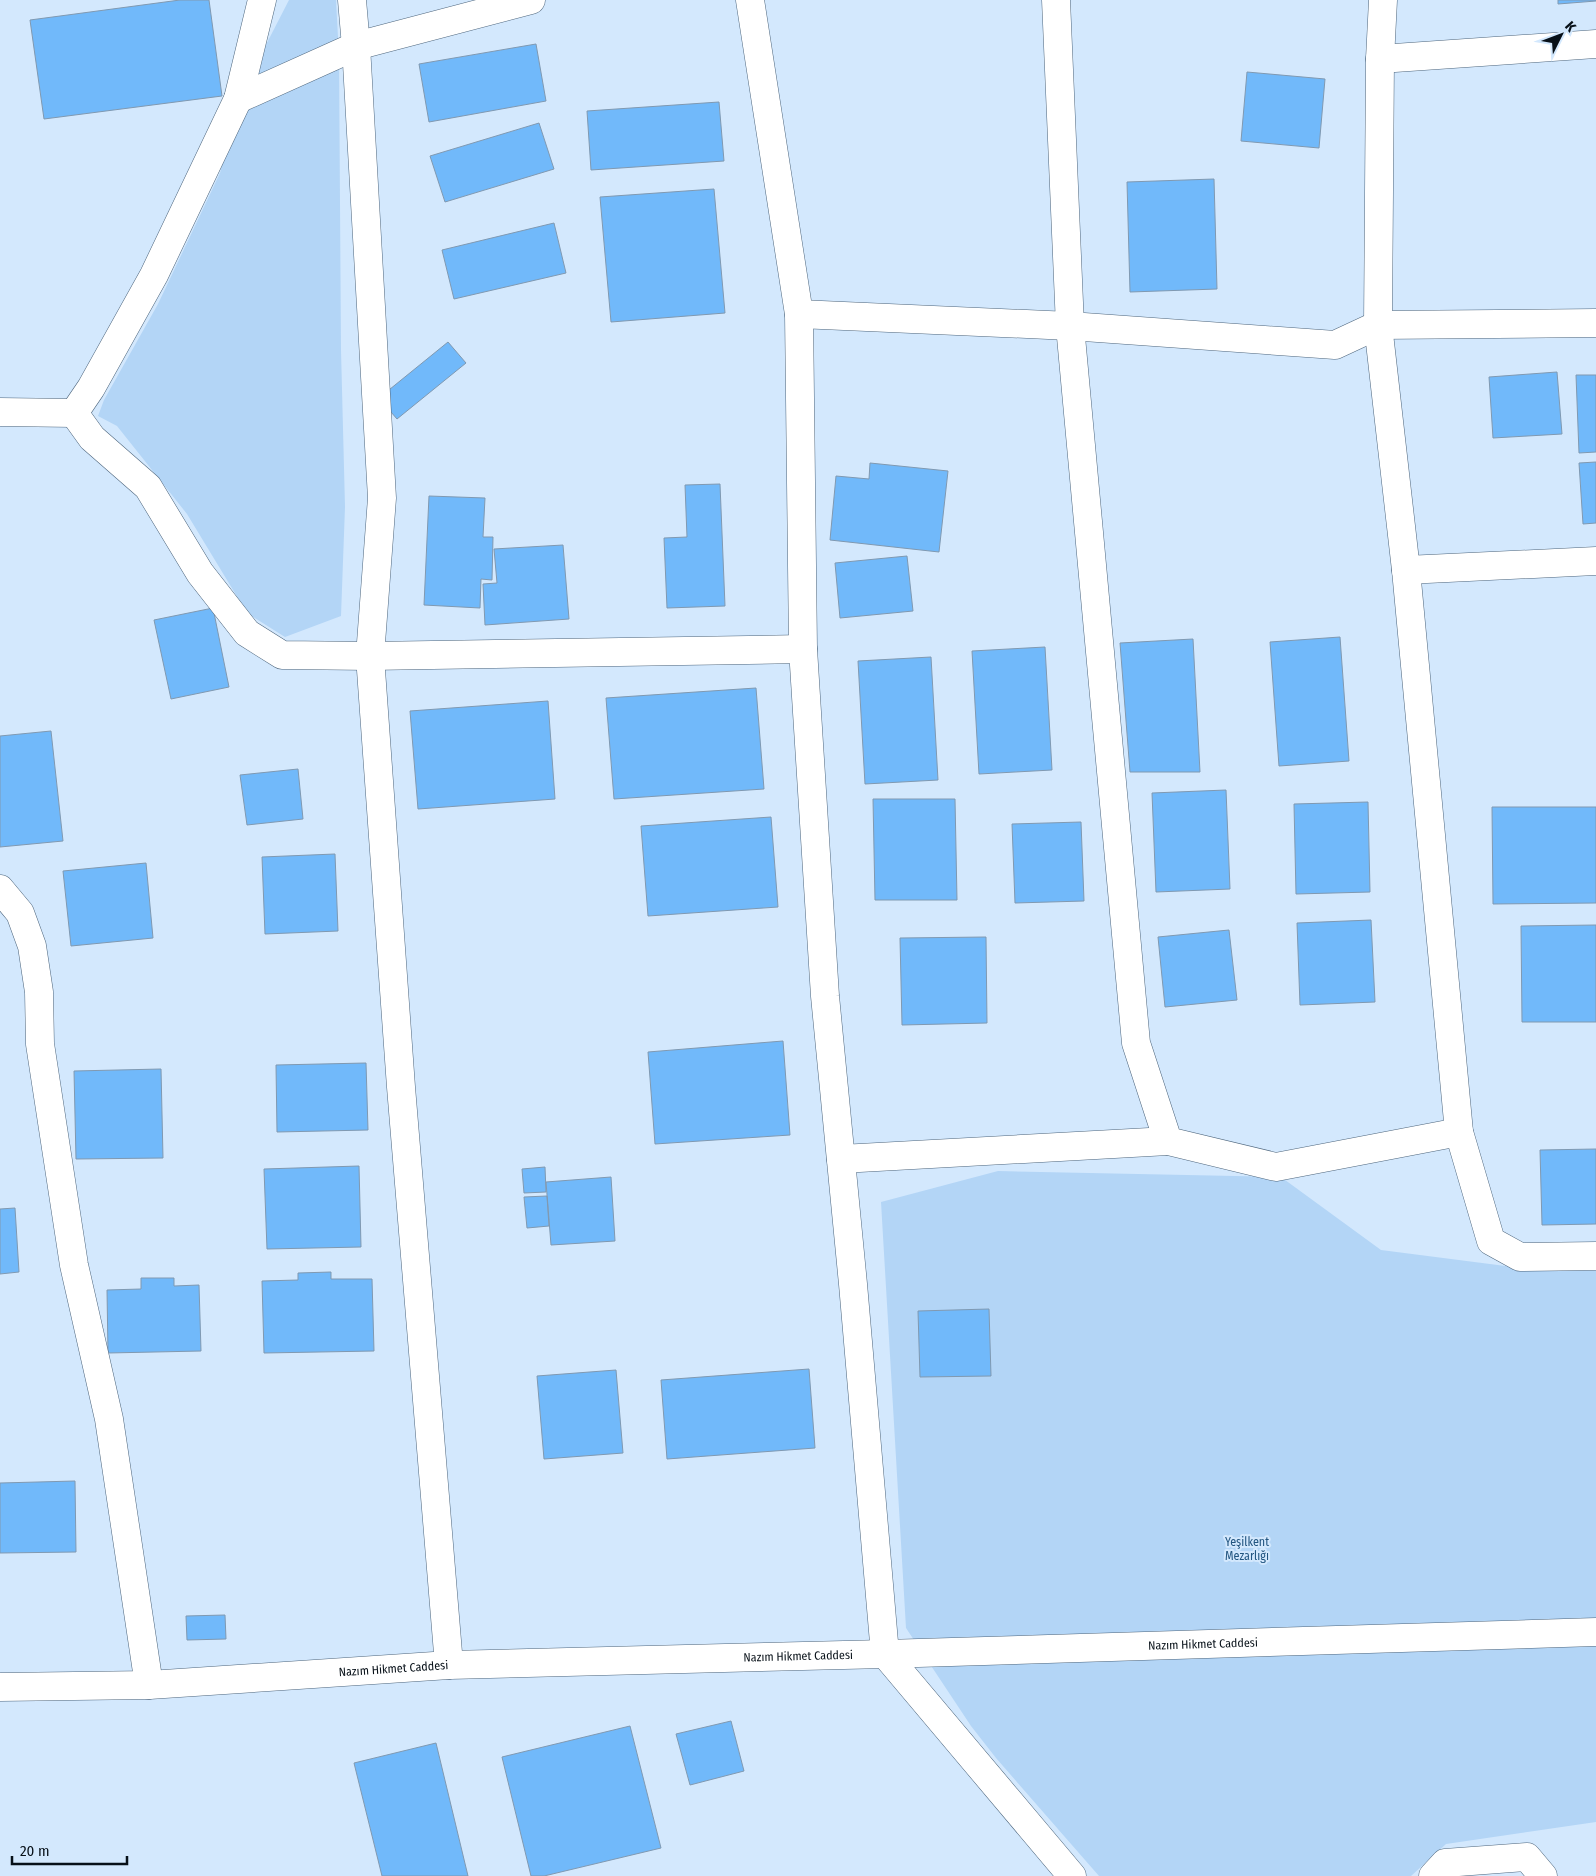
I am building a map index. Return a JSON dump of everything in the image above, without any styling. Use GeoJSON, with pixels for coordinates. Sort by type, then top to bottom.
{"type":"FeatureCollection","features":[{"type":"Feature","properties":{"kind":"street"},"geometry":{"type":"LineString","coordinates":[[74,413],[91,388],[154,275],[238,99],[262,0]]}},
{"type":"Feature","properties":{"kind":"street"},"geometry":{"type":"LineString","coordinates":[[352,0],[382,498],[370,656],[401,1087],[449,1665]]}},
{"type":"Feature","properties":{"kind":"street"},"geometry":{"type":"LineString","coordinates":[[238,99],[356,46],[531,0]]}},
{"type":"Feature","properties":{"kind":"street"},"geometry":{"type":"LineString","coordinates":[[750,0],[799,314],[803,649],[825,996],[885,1654],[1072,1876]]}},
{"type":"Feature","properties":{"kind":"street"},"geometry":{"type":"LineString","coordinates":[[1056,0],[1070,326],[1136,1044],[1168,1142]]}},
{"type":"Feature","properties":{"kind":"street"},"geometry":{"type":"LineString","coordinates":[[1383,0],[1380,59],[1378,325],[1406,570],[1459,1132],[1491,1241],[1520,1257],[1596,1256]]}},
{"type":"Feature","properties":{"kind":"street"},"geometry":{"type":"LineString","coordinates":[[1380,59],[1596,44]]}},
{"type":"Feature","properties":{"kind":"street"},"geometry":{"type":"LineString","coordinates":[[799,314],[1070,326],[1334,345],[1378,325],[1596,323]]}},
{"type":"Feature","properties":{"kind":"street"},"geometry":{"type":"LineString","coordinates":[[0,412],[74,413]]}},
{"type":"Feature","properties":{"kind":"street"},"geometry":{"type":"LineString","coordinates":[[74,413],[92,438],[148,487],[200,573],[247,633],[282,655],[370,656],[803,649]]}},
{"type":"Feature","properties":{"kind":"street"},"geometry":{"type":"LineString","coordinates":[[1406,570],[1596,561]]}},
{"type":"Feature","properties":{"kind":"street"},"geometry":{"type":"LineString","coordinates":[[0,890],[20,912],[32,946],[39,992],[40,1044],[74,1265],[108,1419],[149,1684]]}},
{"type":"Feature","properties":{"kind":"street"},"geometry":{"type":"LineString","coordinates":[[841,1159],[1168,1142],[1276,1167],[1459,1132]]}},
{"type":"Feature","properties":{"kind":"street","name":"Nazım Hikmet Caddesi"},"geometry":{"type":"LineString","coordinates":[[0,1687],[149,1684],[449,1665],[885,1654],[1596,1632]]}},
{"type":"Feature","properties":{"kind":"street"},"geometry":{"type":"LineString","coordinates":[[1433,1876],[1445,1863],[1527,1857],[1543,1876]]}},
{"type":"Feature","properties":{"kind":"green space"},"geometry":{"type":"Polygon","coordinates":[[[289,0],[336,0],[339,56],[341,350],[345,507],[341,616],[285,637],[247,613],[187,514],[117,426],[98,416],[104,400],[158,304],[220,173],[238,99],[289,0]]]}},
{"type":"Feature","properties":{"kind":"green space","name":"Yeşilkent Mezarlığı"},"geometry":{"type":"Polygon","coordinates":[[[998,1171],[1281,1177],[1381,1250],[1521,1268],[1596,1271],[1596,1822],[1446,1844],[1411,1876],[1099,1876],[996,1758],[971,1726],[906,1628],[881,1202],[998,1171]]]}},
{"type":"Feature","properties":{"kind":"building"},"geometry":{"type":"Polygon","coordinates":[[[180,0],[209,0],[222,96],[44,119],[30,20],[180,0]]]}},
{"type":"Feature","properties":{"kind":"building"},"geometry":{"type":"Polygon","coordinates":[[[1558,0],[1596,0],[1596,1],[1558,4],[1558,0]]]}},
{"type":"Feature","properties":{"kind":"building"},"geometry":{"type":"Polygon","coordinates":[[[536,44],[546,101],[429,122],[419,64],[536,44]]]}},
{"type":"Feature","properties":{"kind":"building"},"geometry":{"type":"Polygon","coordinates":[[[1247,72],[1325,79],[1319,148],[1241,141],[1247,72]]]}},
{"type":"Feature","properties":{"kind":"building"},"geometry":{"type":"Polygon","coordinates":[[[719,102],[724,161],[591,170],[587,111],[719,102]]]}},
{"type":"Feature","properties":{"kind":"building"},"geometry":{"type":"Polygon","coordinates":[[[539,123],[554,169],[445,202],[430,156],[539,123]]]}},
{"type":"Feature","properties":{"kind":"building"},"geometry":{"type":"Polygon","coordinates":[[[1214,179],[1217,289],[1130,292],[1127,182],[1214,179]]]}},
{"type":"Feature","properties":{"kind":"building"},"geometry":{"type":"Polygon","coordinates":[[[714,189],[725,313],[611,322],[600,197],[714,189]]]}},
{"type":"Feature","properties":{"kind":"building"},"geometry":{"type":"Polygon","coordinates":[[[554,223],[566,273],[454,299],[442,250],[554,223]]]}},
{"type":"Feature","properties":{"kind":"building"},"geometry":{"type":"Polygon","coordinates":[[[448,342],[466,363],[397,419],[379,398],[448,342]]]}},
{"type":"Feature","properties":{"kind":"building"},"geometry":{"type":"Polygon","coordinates":[[[1557,372],[1562,434],[1493,438],[1489,377],[1557,372]]]}},
{"type":"Feature","properties":{"kind":"building"},"geometry":{"type":"Polygon","coordinates":[[[1576,375],[1596,375],[1596,452],[1579,453],[1576,375]]]}},
{"type":"Feature","properties":{"kind":"building"},"geometry":{"type":"Polygon","coordinates":[[[1596,462],[1596,523],[1583,524],[1579,463],[1596,462]]]}},
{"type":"Feature","properties":{"kind":"building"},"geometry":{"type":"Polygon","coordinates":[[[870,463],[948,471],[939,552],[830,540],[836,476],[869,479],[870,463]]]}},
{"type":"Feature","properties":{"kind":"building"},"geometry":{"type":"Polygon","coordinates":[[[720,484],[725,606],[667,608],[664,538],[687,537],[685,485],[720,484]]]}},
{"type":"Feature","properties":{"kind":"building"},"geometry":{"type":"Polygon","coordinates":[[[429,496],[485,498],[483,537],[493,537],[492,580],[481,579],[480,608],[424,605],[429,496]]]}},
{"type":"Feature","properties":{"kind":"building"},"geometry":{"type":"Polygon","coordinates":[[[563,545],[569,619],[485,625],[483,584],[497,583],[494,549],[563,545]]]}},
{"type":"Feature","properties":{"kind":"building"},"geometry":{"type":"Polygon","coordinates":[[[907,556],[913,611],[840,618],[835,563],[907,556]]]}},
{"type":"Feature","properties":{"kind":"building"},"geometry":{"type":"Polygon","coordinates":[[[213,608],[229,687],[171,699],[154,620],[213,608]]]}},
{"type":"Feature","properties":{"kind":"building"},"geometry":{"type":"Polygon","coordinates":[[[1340,637],[1349,761],[1279,766],[1270,642],[1340,637]]]}},
{"type":"Feature","properties":{"kind":"building"},"geometry":{"type":"Polygon","coordinates":[[[1193,639],[1200,772],[1130,772],[1120,643],[1193,639]]]}},
{"type":"Feature","properties":{"kind":"building"},"geometry":{"type":"Polygon","coordinates":[[[1045,647],[1052,770],[979,774],[972,651],[1045,647]]]}},
{"type":"Feature","properties":{"kind":"building"},"geometry":{"type":"Polygon","coordinates":[[[931,657],[938,780],[865,784],[858,661],[931,657]]]}},
{"type":"Feature","properties":{"kind":"building"},"geometry":{"type":"Polygon","coordinates":[[[756,688],[764,789],[614,799],[606,698],[756,688]]]}},
{"type":"Feature","properties":{"kind":"building"},"geometry":{"type":"Polygon","coordinates":[[[548,701],[555,799],[418,809],[410,711],[548,701]]]}},
{"type":"Feature","properties":{"kind":"building"},"geometry":{"type":"Polygon","coordinates":[[[51,731],[63,841],[0,847],[0,736],[51,731]]]}},
{"type":"Feature","properties":{"kind":"building"},"geometry":{"type":"Polygon","coordinates":[[[298,769],[303,819],[247,825],[240,775],[298,769]]]}},
{"type":"Feature","properties":{"kind":"building"},"geometry":{"type":"Polygon","coordinates":[[[1226,790],[1230,889],[1156,892],[1152,793],[1226,790]]]}},
{"type":"Feature","properties":{"kind":"building"},"geometry":{"type":"Polygon","coordinates":[[[873,799],[955,799],[957,900],[875,900],[873,799]]]}},
{"type":"Feature","properties":{"kind":"building"},"geometry":{"type":"Polygon","coordinates":[[[1368,802],[1370,892],[1296,894],[1294,804],[1368,802]]]}},
{"type":"Feature","properties":{"kind":"building"},"geometry":{"type":"Polygon","coordinates":[[[1492,807],[1596,807],[1596,903],[1493,904],[1492,807]]]}},
{"type":"Feature","properties":{"kind":"building"},"geometry":{"type":"Polygon","coordinates":[[[771,817],[778,907],[648,916],[641,826],[771,817]]]}},
{"type":"Feature","properties":{"kind":"building"},"geometry":{"type":"Polygon","coordinates":[[[1081,822],[1084,901],[1015,903],[1012,824],[1081,822]]]}},
{"type":"Feature","properties":{"kind":"building"},"geometry":{"type":"Polygon","coordinates":[[[335,854],[338,931],[265,934],[262,857],[335,854]]]}},
{"type":"Feature","properties":{"kind":"building"},"geometry":{"type":"Polygon","coordinates":[[[146,863],[153,938],[71,946],[63,871],[146,863]]]}},
{"type":"Feature","properties":{"kind":"building"},"geometry":{"type":"Polygon","coordinates":[[[1371,920],[1375,1002],[1300,1005],[1297,923],[1371,920]]]}},
{"type":"Feature","properties":{"kind":"building"},"geometry":{"type":"Polygon","coordinates":[[[1596,925],[1596,1022],[1522,1022],[1521,926],[1596,925]]]}},
{"type":"Feature","properties":{"kind":"building"},"geometry":{"type":"Polygon","coordinates":[[[1229,930],[1237,1000],[1165,1007],[1158,937],[1229,930]]]}},
{"type":"Feature","properties":{"kind":"building"},"geometry":{"type":"Polygon","coordinates":[[[986,937],[987,1023],[902,1025],[900,938],[986,937]]]}},
{"type":"Feature","properties":{"kind":"building"},"geometry":{"type":"Polygon","coordinates":[[[783,1041],[790,1135],[655,1144],[648,1052],[783,1041]]]}},
{"type":"Feature","properties":{"kind":"building"},"geometry":{"type":"Polygon","coordinates":[[[366,1063],[368,1130],[277,1132],[276,1065],[366,1063]]]}},
{"type":"Feature","properties":{"kind":"building"},"geometry":{"type":"Polygon","coordinates":[[[161,1069],[163,1158],[76,1159],[74,1071],[161,1069]]]}},
{"type":"Feature","properties":{"kind":"building"},"geometry":{"type":"Polygon","coordinates":[[[1596,1149],[1596,1224],[1542,1225],[1540,1150],[1596,1149]]]}},
{"type":"Feature","properties":{"kind":"building"},"geometry":{"type":"Polygon","coordinates":[[[359,1166],[361,1247],[267,1249],[264,1169],[359,1166]]]}},
{"type":"Feature","properties":{"kind":"building"},"geometry":{"type":"Polygon","coordinates":[[[545,1167],[546,1192],[524,1193],[522,1169],[545,1167]]]}},
{"type":"Feature","properties":{"kind":"building"},"geometry":{"type":"Polygon","coordinates":[[[611,1177],[615,1241],[551,1245],[546,1182],[611,1177]]]}},
{"type":"Feature","properties":{"kind":"building"},"geometry":{"type":"Polygon","coordinates":[[[547,1196],[549,1226],[527,1228],[524,1197],[547,1196]]]}},
{"type":"Feature","properties":{"kind":"building"},"geometry":{"type":"Polygon","coordinates":[[[15,1208],[19,1272],[0,1274],[0,1209],[15,1208]]]}},
{"type":"Feature","properties":{"kind":"building"},"geometry":{"type":"Polygon","coordinates":[[[331,1272],[331,1279],[372,1279],[374,1351],[264,1353],[262,1281],[298,1280],[298,1273],[331,1272]]]}},
{"type":"Feature","properties":{"kind":"building"},"geometry":{"type":"Polygon","coordinates":[[[141,1278],[174,1278],[174,1286],[199,1285],[201,1351],[108,1353],[107,1290],[141,1289],[141,1278]]]}},
{"type":"Feature","properties":{"kind":"building"},"geometry":{"type":"Polygon","coordinates":[[[989,1309],[991,1376],[920,1377],[918,1311],[989,1309]]]}},
{"type":"Feature","properties":{"kind":"building"},"geometry":{"type":"Polygon","coordinates":[[[809,1369],[815,1448],[667,1459],[661,1380],[809,1369]]]}},
{"type":"Feature","properties":{"kind":"building"},"geometry":{"type":"Polygon","coordinates":[[[616,1370],[623,1453],[544,1459],[537,1376],[616,1370]]]}},
{"type":"Feature","properties":{"kind":"building"},"geometry":{"type":"Polygon","coordinates":[[[75,1481],[76,1552],[0,1553],[0,1483],[75,1481]]]}},
{"type":"Feature","properties":{"kind":"building"},"geometry":{"type":"Polygon","coordinates":[[[225,1615],[226,1639],[187,1640],[186,1616],[225,1615]]]}},
{"type":"Feature","properties":{"kind":"building"},"geometry":{"type":"Polygon","coordinates":[[[731,1721],[744,1771],[690,1785],[676,1734],[731,1721]]]}},
{"type":"Feature","properties":{"kind":"building"},"geometry":{"type":"Polygon","coordinates":[[[630,1726],[661,1848],[544,1876],[531,1876],[502,1757],[630,1726]]]}},
{"type":"Feature","properties":{"kind":"building"},"geometry":{"type":"Polygon","coordinates":[[[436,1743],[468,1876],[382,1876],[354,1763],[436,1743]]]}}]}
